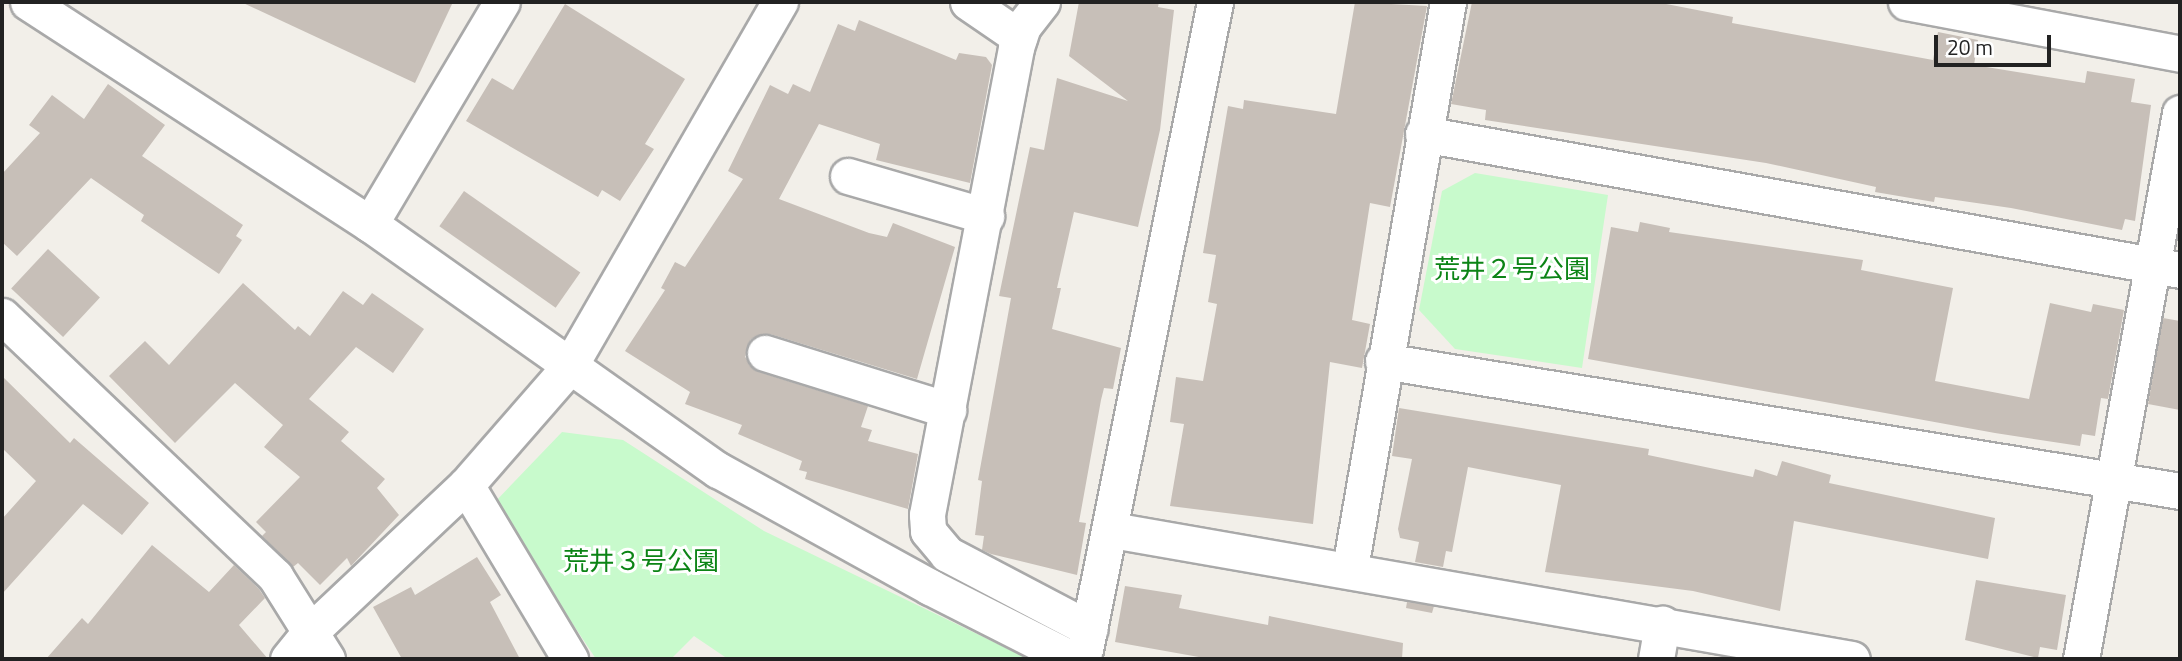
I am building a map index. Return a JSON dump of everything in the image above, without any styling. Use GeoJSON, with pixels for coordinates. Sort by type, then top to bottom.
{"type":"FeatureCollection","features":[{"type":"Feature","properties":{"kind":"street"},"geometry":{"type":"LineString","coordinates":[[29,2],[370,225],[569,367],[748,488],[1072,659]]}},
{"type":"Feature","properties":{"kind":"street"},"geometry":{"type":"LineString","coordinates":[[370,225],[502,2]]}},
{"type":"Feature","properties":{"kind":"street"},"geometry":{"type":"LineString","coordinates":[[288,659],[318,646],[466,485],[569,367],[780,2]]}},
{"type":"Feature","properties":{"kind":"street"},"geometry":{"type":"LineString","coordinates":[[968,2],[1019,37]]}},
{"type":"Feature","properties":{"kind":"street"},"geometry":{"type":"LineString","coordinates":[[1042,2],[1019,37],[927,515],[928,531],[947,554],[1086,644],[1112,530],[1215,2]]}},
{"type":"Feature","properties":{"kind":"street"},"geometry":{"type":"LineString","coordinates":[[1350,568],[1383,361],[1448,2]]}},
{"type":"Feature","properties":{"kind":"street"},"geometry":{"type":"LineString","coordinates":[[1906,2],[2180,54]]}},
{"type":"Feature","properties":{"kind":"street"},"geometry":{"type":"LineString","coordinates":[[2081,659],[2112,482],[2168,268],[2180,113]]}},
{"type":"Feature","properties":{"kind":"street"},"geometry":{"type":"LineString","coordinates":[[1423,134],[2168,268]]}},
{"type":"Feature","properties":{"kind":"street"},"geometry":{"type":"LineString","coordinates":[[848,176],[986,216]]}},
{"type":"Feature","properties":{"kind":"street"},"geometry":{"type":"LineString","coordinates":[[2,317],[275,576],[318,646]]}},
{"type":"Feature","properties":{"kind":"street"},"geometry":{"type":"LineString","coordinates":[[765,353],[948,410]]}},
{"type":"Feature","properties":{"kind":"street"},"geometry":{"type":"LineString","coordinates":[[1383,361],[2180,491]]}},
{"type":"Feature","properties":{"kind":"street"},"geometry":{"type":"LineString","coordinates":[[466,485],[570,659]]}},
{"type":"Feature","properties":{"kind":"street"},"geometry":{"type":"LineString","coordinates":[[1112,530],[1350,568],[1852,659]]}},
{"type":"Feature","properties":{"kind":"street"},"geometry":{"type":"LineString","coordinates":[[1656,659],[1662,624]]}},
{"type":"Feature","properties":{"kind":"green space","name":"荒井２号公園"},"geometry":{"type":"Polygon","coordinates":[[[1475,173],[1608,195],[1582,368],[1455,349],[1419,310],[1442,191],[1475,173]]]}},
{"type":"Feature","properties":{"kind":"green space","name":"荒井３号公園"},"geometry":{"type":"Polygon","coordinates":[[[562,432],[623,440],[764,531],[1029,659],[728,659],[694,636],[671,659],[596,659],[493,504],[562,432]]]}},
{"type":"Feature","properties":{"kind":"building"},"geometry":{"type":"Polygon","coordinates":[[[241,2],[453,2],[415,83],[241,2]]]}},
{"type":"Feature","properties":{"kind":"building"},"geometry":{"type":"Polygon","coordinates":[[[1079,2],[1159,2],[1158,7],[1174,10],[1160,130],[1138,227],[1074,212],[1057,288],[1061,288],[1052,329],[1121,348],[1113,389],[1104,388],[1101,400],[1079,522],[1086,523],[1077,575],[991,554],[982,550],[984,536],[975,535],[982,481],[978,480],[1011,298],[999,296],[1030,147],[1044,150],[1057,78],[1128,101],[1069,56],[1079,2]]]}},
{"type":"Feature","properties":{"kind":"building"},"geometry":{"type":"Polygon","coordinates":[[[1355,2],[1427,6],[1390,207],[1370,203],[1352,320],[1370,324],[1362,368],[1330,362],[1313,524],[1170,506],[1184,424],[1170,422],[1176,377],[1203,381],[1217,304],[1208,302],[1216,255],[1203,253],[1228,106],[1243,109],[1244,100],[1336,114],[1355,2]]]}},
{"type":"Feature","properties":{"kind":"building"},"geometry":{"type":"Polygon","coordinates":[[[1472,2],[1656,2],[1733,17],[1732,23],[1933,60],[1938,32],[1978,40],[1974,65],[2085,83],[2087,71],[2135,79],[2131,102],[2151,105],[2135,221],[2125,219],[2122,230],[2011,208],[1935,197],[1934,202],[1875,192],[1876,187],[1766,163],[1485,120],[1486,110],[1451,104],[1472,2]]]}},
{"type":"Feature","properties":{"kind":"building"},"geometry":{"type":"Polygon","coordinates":[[[565,4],[685,79],[645,144],[654,149],[620,201],[602,190],[598,197],[466,121],[492,78],[513,90],[565,4]]]}},
{"type":"Feature","properties":{"kind":"building"},"geometry":{"type":"Polygon","coordinates":[[[859,20],[956,60],[959,53],[986,57],[992,65],[970,183],[876,160],[880,144],[819,124],[779,199],[869,233],[887,237],[893,223],[955,247],[917,379],[770,334],[751,339],[745,357],[759,372],[868,406],[861,427],[872,430],[868,441],[918,454],[908,509],[805,479],[807,472],[799,470],[802,461],[738,434],[742,425],[685,404],[690,392],[625,351],[665,290],[661,288],[675,262],[685,267],[743,179],[728,171],[770,85],[788,94],[793,84],[810,92],[838,24],[855,31],[859,20]]]}},
{"type":"Feature","properties":{"kind":"building"},"geometry":{"type":"Polygon","coordinates":[[[108,84],[165,125],[142,156],[243,225],[236,236],[242,240],[219,274],[141,221],[144,215],[91,178],[17,256],[2,242],[2,174],[40,133],[29,125],[52,95],[84,119],[108,84]]]}},
{"type":"Feature","properties":{"kind":"building"},"geometry":{"type":"Polygon","coordinates":[[[464,191],[580,272],[556,308],[439,226],[464,191]]]}},
{"type":"Feature","properties":{"kind":"building"},"geometry":{"type":"Polygon","coordinates":[[[1640,222],[1670,228],[1669,232],[1863,260],[1861,270],[1953,288],[1935,381],[2029,399],[2050,303],[2091,312],[2093,304],[2124,310],[2108,399],[2101,398],[2095,436],[2082,434],[2080,446],[1588,359],[1611,227],[1638,232],[1640,222]]]}},
{"type":"Feature","properties":{"kind":"building"},"geometry":{"type":"Polygon","coordinates":[[[48,249],[100,297],[63,337],[11,288],[48,249]]]}},
{"type":"Feature","properties":{"kind":"building"},"geometry":{"type":"Polygon","coordinates":[[[243,283],[295,330],[298,326],[310,336],[343,291],[363,305],[372,293],[424,329],[393,373],[356,347],[309,399],[349,432],[341,441],[385,479],[377,488],[399,515],[351,566],[347,558],[320,585],[298,563],[293,567],[262,536],[266,532],[256,522],[300,477],[264,447],[283,425],[235,383],[175,443],[109,376],[145,341],[169,365],[243,283]]]}},
{"type":"Feature","properties":{"kind":"building"},"geometry":{"type":"Polygon","coordinates":[[[2163,318],[2180,321],[2180,410],[2148,404],[2163,318]]]}},
{"type":"Feature","properties":{"kind":"building"},"geometry":{"type":"Polygon","coordinates":[[[2,376],[70,443],[74,438],[149,503],[122,535],[83,504],[2,594],[2,519],[36,481],[2,448],[2,376]]]}},
{"type":"Feature","properties":{"kind":"building"},"geometry":{"type":"Polygon","coordinates":[[[1399,408],[1649,449],[1648,455],[1753,477],[1755,469],[1777,476],[1782,461],[1831,475],[1829,483],[1995,518],[1988,559],[1794,521],[1780,611],[1693,591],[1545,572],[1561,485],[1468,467],[1452,552],[1446,551],[1443,567],[1415,562],[1419,542],[1400,538],[1398,529],[1412,459],[1392,456],[1399,408]]]}},
{"type":"Feature","properties":{"kind":"building"},"geometry":{"type":"Polygon","coordinates":[[[152,545],[209,592],[234,565],[259,589],[265,598],[239,625],[268,659],[46,659],[82,618],[88,624],[152,545]]]}},
{"type":"Feature","properties":{"kind":"building"},"geometry":{"type":"Polygon","coordinates":[[[477,557],[501,595],[490,602],[520,659],[402,659],[373,607],[411,587],[415,595],[477,557]]]}},
{"type":"Feature","properties":{"kind":"building"},"geometry":{"type":"Polygon","coordinates":[[[1976,580],[2066,595],[2057,650],[2040,647],[2038,658],[1965,640],[1976,580]]]}},
{"type":"Feature","properties":{"kind":"building"},"geometry":{"type":"Polygon","coordinates":[[[1125,586],[1182,595],[1179,608],[1268,625],[1269,616],[1403,643],[1402,659],[1210,659],[1115,642],[1125,586]]]}},
{"type":"Feature","properties":{"kind":"building"},"geometry":{"type":"Polygon","coordinates":[[[1407,602],[1434,606],[1432,613],[1406,608],[1407,602]]]}}]}
